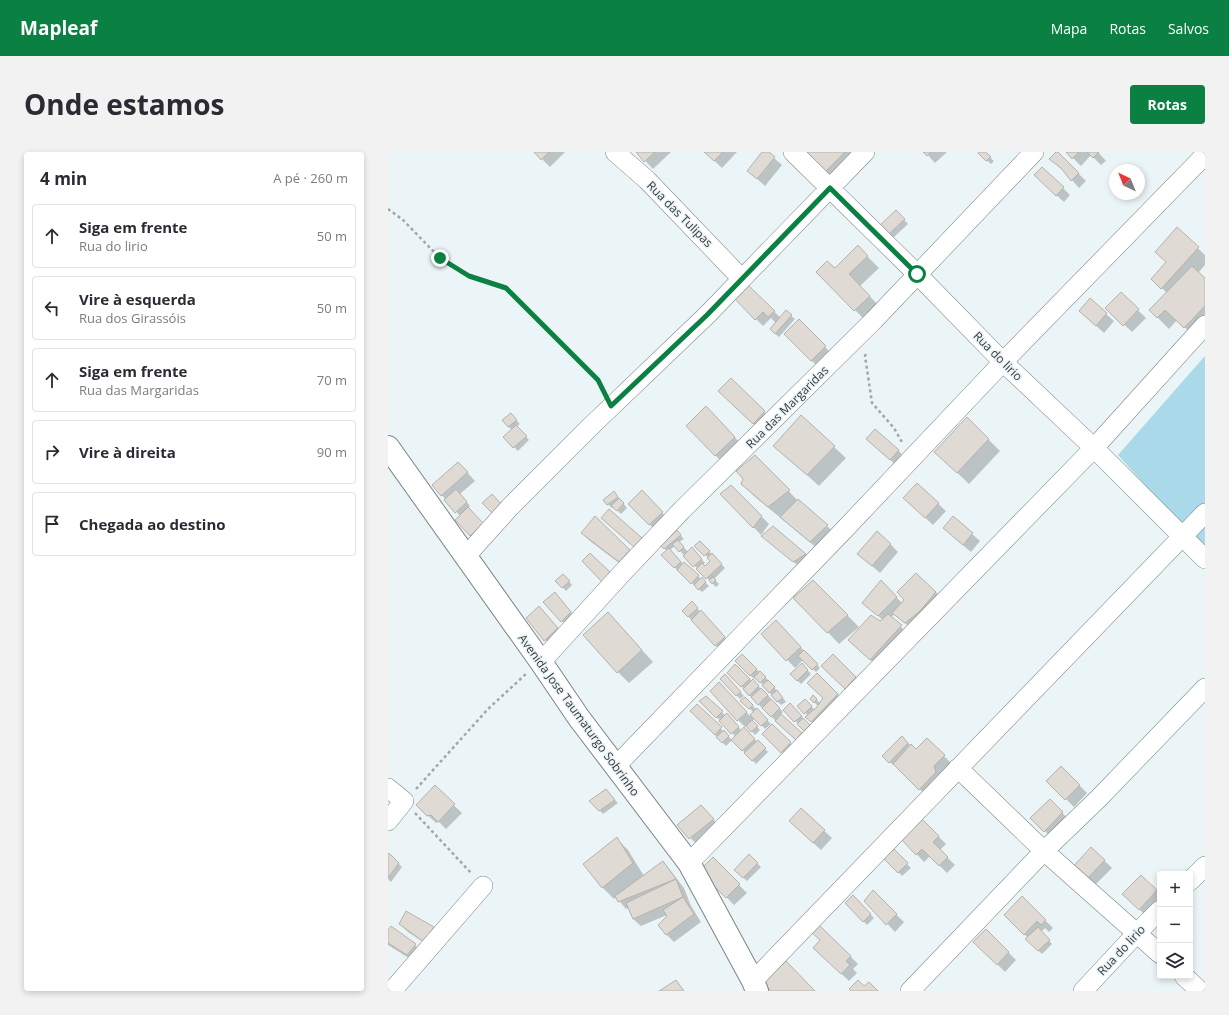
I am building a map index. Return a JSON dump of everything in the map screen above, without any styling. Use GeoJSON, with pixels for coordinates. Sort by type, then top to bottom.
{"type":"FeatureCollection","features":[{"type":"Feature","properties":{"kind":"street","name":"Rua das Tulipas"},"geometry":{"type":"LineString","coordinates":[[615,152],[647,180],[742,279]]}},
{"type":"Feature","properties":{"kind":"street","name":"Rua do lirio"},"geometry":{"type":"LineString","coordinates":[[793,152],[917,274],[1003,362],[1094,448],[1205,559]]}},
{"type":"Feature","properties":{"kind":"street"},"geometry":{"type":"LineString","coordinates":[[466,556],[510,507],[611,406],[685,336],[742,279],[865,152]]}},
{"type":"Feature","properties":{"kind":"street","name":"Rua das Margaridas"},"geometry":{"type":"LineString","coordinates":[[541,662],[646,548],[822,372],[1034,152]]}},
{"type":"Feature","properties":{"kind":"street"},"geometry":{"type":"LineString","coordinates":[[615,767],[1003,362],[1205,155]]}},
{"type":"Feature","properties":{"kind":"street"},"geometry":{"type":"LineString","coordinates":[[689,863],[1094,448],[1205,325]]}},
{"type":"Feature","properties":{"kind":"street","name":"Avenida Jose Taumaturgo Sobrinho"},"geometry":{"type":"LineString","coordinates":[[388,447],[541,662],[579,718],[689,863],[755,986]]}},
{"type":"Feature","properties":{"kind":"street"},"geometry":{"type":"LineString","coordinates":[[755,986],[958,768],[1205,513]]}},
{"type":"Feature","properties":{"kind":"street"},"geometry":{"type":"LineString","coordinates":[[910,991],[1044,851],[1099,798],[1205,688]]}},
{"type":"Feature","properties":{"kind":"street"},"geometry":{"type":"LineString","coordinates":[[958,768],[1044,851],[1157,951]]}},
{"type":"Feature","properties":{"kind":"street"},"geometry":{"type":"LineString","coordinates":[[388,788],[404,801],[388,821]]}},
{"type":"Feature","properties":{"kind":"street"},"geometry":{"type":"LineString","coordinates":[[1193,878],[1205,866]]}},
{"type":"Feature","properties":{"kind":"street"},"geometry":{"type":"LineString","coordinates":[[392,991],[483,886]]}},
{"type":"Feature","properties":{"kind":"street","name":"Rua do lirio"},"geometry":{"type":"LineString","coordinates":[[1083,991],[1157,913]]}},
{"type":"Feature","properties":{"kind":"street"},"geometry":{"type":"LineString","coordinates":[[1187,979],[1200,991]]}},
{"type":"Feature","properties":{"kind":"path"},"geometry":{"type":"LineString","coordinates":[[388,209],[403,220],[440,258],[469,276],[506,288],[598,380],[611,406]]}},
{"type":"Feature","properties":{"kind":"path"},"geometry":{"type":"LineString","coordinates":[[867,349],[865,356],[872,403],[894,428],[903,444],[905,466]]}},
{"type":"Feature","properties":{"kind":"path"},"geometry":{"type":"LineString","coordinates":[[483,886],[404,801],[437,767],[488,709],[531,669],[541,662]]}},
{"type":"Feature","properties":{"kind":"shaded area"},"geometry":{"type":"Polygon","coordinates":[[[1205,356],[1205,552],[1118,455],[1205,356]]]}},
{"type":"Feature","properties":{"kind":"building"},"geometry":{"type":"Polygon","coordinates":[[[534,152],[549,152],[541,160],[534,152]]]}},
{"type":"Feature","properties":{"kind":"building"},"geometry":{"type":"Polygon","coordinates":[[[636,152],[655,152],[644,162],[636,152]]]}},
{"type":"Feature","properties":{"kind":"building"},"geometry":{"type":"Polygon","coordinates":[[[704,152],[723,152],[714,161],[704,152]]]}},
{"type":"Feature","properties":{"kind":"building"},"geometry":{"type":"Polygon","coordinates":[[[762,152],[769,152],[775,157],[757,179],[747,171],[762,152]]]}},
{"type":"Feature","properties":{"kind":"building"},"geometry":{"type":"Polygon","coordinates":[[[804,152],[845,152],[825,172],[804,152]]]}},
{"type":"Feature","properties":{"kind":"building"},"geometry":{"type":"Polygon","coordinates":[[[923,152],[931,152],[927,156],[923,152]]]}},
{"type":"Feature","properties":{"kind":"building"},"geometry":{"type":"Polygon","coordinates":[[[986,152],[991,157],[986,161],[978,153],[986,152]]]}},
{"type":"Feature","properties":{"kind":"building"},"geometry":{"type":"Polygon","coordinates":[[[1056,152],[1058,152],[1079,173],[1071,181],[1061,168],[1049,159],[1056,152]]]}},
{"type":"Feature","properties":{"kind":"building"},"geometry":{"type":"Polygon","coordinates":[[[1066,152],[1079,152],[1072,159],[1066,152]]]}},
{"type":"Feature","properties":{"kind":"building"},"geometry":{"type":"Polygon","coordinates":[[[1087,152],[1099,152],[1093,158],[1087,152]]]}},
{"type":"Feature","properties":{"kind":"building"},"geometry":{"type":"Polygon","coordinates":[[[1042,167],[1064,187],[1056,196],[1034,175],[1042,167]]]}},
{"type":"Feature","properties":{"kind":"building"},"geometry":{"type":"Polygon","coordinates":[[[896,210],[905,219],[888,235],[879,226],[896,210]]]}},
{"type":"Feature","properties":{"kind":"building"},"geometry":{"type":"Polygon","coordinates":[[[1177,227],[1199,247],[1161,289],[1151,279],[1166,262],[1155,252],[1177,227]]]}},
{"type":"Feature","properties":{"kind":"building"},"geometry":{"type":"Polygon","coordinates":[[[858,245],[868,256],[849,274],[870,296],[854,311],[816,272],[827,261],[835,268],[858,245]]]}},
{"type":"Feature","properties":{"kind":"building"},"geometry":{"type":"Polygon","coordinates":[[[1192,266],[1205,278],[1205,306],[1184,328],[1165,310],[1157,318],[1149,310],[1192,266]]]}},
{"type":"Feature","properties":{"kind":"building"},"geometry":{"type":"Polygon","coordinates":[[[748,285],[775,311],[768,317],[763,312],[755,320],[735,299],[748,285]]]}},
{"type":"Feature","properties":{"kind":"building"},"geometry":{"type":"Polygon","coordinates":[[[1121,292],[1139,309],[1123,326],[1105,308],[1121,292]]]}},
{"type":"Feature","properties":{"kind":"building"},"geometry":{"type":"Polygon","coordinates":[[[1090,298],[1107,313],[1096,326],[1079,311],[1090,298]]]}},
{"type":"Feature","properties":{"kind":"building"},"geometry":{"type":"Polygon","coordinates":[[[786,310],[792,315],[775,334],[770,329],[786,310]]]}},
{"type":"Feature","properties":{"kind":"building"},"geometry":{"type":"Polygon","coordinates":[[[799,319],[826,346],[811,361],[784,334],[799,319]]]}},
{"type":"Feature","properties":{"kind":"building"},"geometry":{"type":"Polygon","coordinates":[[[731,378],[765,411],[753,424],[718,391],[731,378]]]}},
{"type":"Feature","properties":{"kind":"building"},"geometry":{"type":"Polygon","coordinates":[[[706,406],[735,437],[715,456],[686,426],[706,406]]]}},
{"type":"Feature","properties":{"kind":"building"},"geometry":{"type":"Polygon","coordinates":[[[511,413],[517,420],[508,427],[502,420],[511,413]]]}},
{"type":"Feature","properties":{"kind":"building"},"geometry":{"type":"Polygon","coordinates":[[[801,415],[835,446],[807,475],[773,446],[801,415]]]}},
{"type":"Feature","properties":{"kind":"building"},"geometry":{"type":"Polygon","coordinates":[[[967,417],[989,439],[957,473],[934,452],[967,417]]]}},
{"type":"Feature","properties":{"kind":"building"},"geometry":{"type":"Polygon","coordinates":[[[516,425],[527,436],[513,448],[503,437],[516,425]]]}},
{"type":"Feature","properties":{"kind":"building"},"geometry":{"type":"Polygon","coordinates":[[[875,429],[899,450],[890,460],[866,439],[875,429]]]}},
{"type":"Feature","properties":{"kind":"building"},"geometry":{"type":"Polygon","coordinates":[[[755,455],[790,490],[768,507],[741,484],[743,479],[736,471],[755,455]]]}},
{"type":"Feature","properties":{"kind":"building"},"geometry":{"type":"Polygon","coordinates":[[[458,462],[468,472],[441,496],[432,485],[458,462]]]}},
{"type":"Feature","properties":{"kind":"building"},"geometry":{"type":"Polygon","coordinates":[[[917,483],[939,503],[925,518],[903,498],[917,483]]]}},
{"type":"Feature","properties":{"kind":"building"},"geometry":{"type":"Polygon","coordinates":[[[731,485],[762,516],[753,528],[720,494],[731,485]]]}},
{"type":"Feature","properties":{"kind":"building"},"geometry":{"type":"Polygon","coordinates":[[[456,489],[467,502],[455,513],[444,500],[456,489]]]}},
{"type":"Feature","properties":{"kind":"building"},"geometry":{"type":"Polygon","coordinates":[[[642,490],[663,512],[649,525],[628,504],[642,490]]]}},
{"type":"Feature","properties":{"kind":"building"},"geometry":{"type":"Polygon","coordinates":[[[614,491],[618,497],[607,505],[603,500],[614,491]]]}},
{"type":"Feature","properties":{"kind":"building"},"geometry":{"type":"Polygon","coordinates":[[[492,494],[503,506],[494,515],[482,503],[492,494]]]}},
{"type":"Feature","properties":{"kind":"building"},"geometry":{"type":"Polygon","coordinates":[[[619,498],[624,503],[617,511],[611,506],[619,498]]]}},
{"type":"Feature","properties":{"kind":"building"},"geometry":{"type":"Polygon","coordinates":[[[798,499],[828,525],[810,542],[780,517],[798,499]]]}},
{"type":"Feature","properties":{"kind":"building"},"geometry":{"type":"Polygon","coordinates":[[[468,507],[484,524],[470,536],[455,520],[468,507]]]}},
{"type":"Feature","properties":{"kind":"building"},"geometry":{"type":"Polygon","coordinates":[[[609,509],[642,538],[634,547],[601,518],[609,509]]]}},
{"type":"Feature","properties":{"kind":"building"},"geometry":{"type":"Polygon","coordinates":[[[595,516],[630,550],[619,562],[581,533],[595,516]]]}},
{"type":"Feature","properties":{"kind":"building"},"geometry":{"type":"Polygon","coordinates":[[[953,516],[973,533],[963,545],[943,528],[953,516]]]}},
{"type":"Feature","properties":{"kind":"building"},"geometry":{"type":"Polygon","coordinates":[[[773,526],[806,554],[793,562],[761,536],[773,526]]]}},
{"type":"Feature","properties":{"kind":"building"},"geometry":{"type":"Polygon","coordinates":[[[677,530],[681,535],[664,549],[660,545],[677,530]]]}},
{"type":"Feature","properties":{"kind":"building"},"geometry":{"type":"Polygon","coordinates":[[[877,531],[891,544],[872,566],[857,554],[877,531]]]}},
{"type":"Feature","properties":{"kind":"building"},"geometry":{"type":"Polygon","coordinates":[[[678,540],[684,547],[679,552],[672,544],[678,540]]]}},
{"type":"Feature","properties":{"kind":"building"},"geometry":{"type":"Polygon","coordinates":[[[700,541],[710,551],[704,556],[694,546],[700,541]]]}},
{"type":"Feature","properties":{"kind":"building"},"geometry":{"type":"Polygon","coordinates":[[[692,547],[702,559],[693,567],[683,556],[692,547]]]}},
{"type":"Feature","properties":{"kind":"building"},"geometry":{"type":"Polygon","coordinates":[[[669,548],[681,562],[674,568],[661,555],[669,548]]]}},
{"type":"Feature","properties":{"kind":"building"},"geometry":{"type":"Polygon","coordinates":[[[590,553],[612,574],[603,583],[582,561],[590,553]]]}},
{"type":"Feature","properties":{"kind":"building"},"geometry":{"type":"Polygon","coordinates":[[[712,553],[722,564],[706,579],[696,569],[702,563],[705,566],[710,561],[707,558],[712,553]]]}},
{"type":"Feature","properties":{"kind":"building"},"geometry":{"type":"Polygon","coordinates":[[[684,562],[699,575],[691,584],[677,570],[684,562]]]}},
{"type":"Feature","properties":{"kind":"building"},"geometry":{"type":"Polygon","coordinates":[[[916,573],[936,592],[919,612],[905,623],[892,613],[904,600],[897,592],[916,573]]]}},
{"type":"Feature","properties":{"kind":"building"},"geometry":{"type":"Polygon","coordinates":[[[563,574],[570,581],[562,588],[555,581],[563,574]]]}},
{"type":"Feature","properties":{"kind":"building"},"geometry":{"type":"Polygon","coordinates":[[[702,577],[706,582],[698,590],[694,585],[702,577]]]}},
{"type":"Feature","properties":{"kind":"building"},"geometry":{"type":"Polygon","coordinates":[[[713,577],[716,580],[712,584],[709,580],[713,577]]]}},
{"type":"Feature","properties":{"kind":"building"},"geometry":{"type":"Polygon","coordinates":[[[813,580],[848,615],[827,633],[793,598],[813,580]]]}},
{"type":"Feature","properties":{"kind":"building"},"geometry":{"type":"Polygon","coordinates":[[[881,580],[897,597],[878,616],[862,603],[881,580]]]}},
{"type":"Feature","properties":{"kind":"building"},"geometry":{"type":"Polygon","coordinates":[[[555,592],[571,612],[561,622],[543,602],[555,592]]]}},
{"type":"Feature","properties":{"kind":"building"},"geometry":{"type":"Polygon","coordinates":[[[692,601],[698,608],[688,617],[682,611],[692,601]]]}},
{"type":"Feature","properties":{"kind":"building"},"geometry":{"type":"Polygon","coordinates":[[[539,606],[558,628],[544,641],[526,618],[539,606]]]}},
{"type":"Feature","properties":{"kind":"building"},"geometry":{"type":"Polygon","coordinates":[[[701,610],[725,637],[715,646],[691,620],[701,610]]]}},
{"type":"Feature","properties":{"kind":"building"},"geometry":{"type":"Polygon","coordinates":[[[608,612],[642,650],[617,673],[583,635],[608,612]]]}},
{"type":"Feature","properties":{"kind":"building"},"geometry":{"type":"Polygon","coordinates":[[[888,614],[902,625],[870,660],[848,640],[871,615],[880,621],[888,614]]]}},
{"type":"Feature","properties":{"kind":"building"},"geometry":{"type":"Polygon","coordinates":[[[776,620],[801,647],[786,661],[761,634],[776,620]]]}},
{"type":"Feature","properties":{"kind":"building"},"geometry":{"type":"Polygon","coordinates":[[[804,650],[818,664],[812,670],[798,656],[804,650]]]}},
{"type":"Feature","properties":{"kind":"building"},"geometry":{"type":"Polygon","coordinates":[[[742,654],[757,669],[750,676],[735,661],[742,654]]]}},
{"type":"Feature","properties":{"kind":"building"},"geometry":{"type":"Polygon","coordinates":[[[833,654],[856,677],[845,689],[821,666],[833,654]]]}},
{"type":"Feature","properties":{"kind":"building"},"geometry":{"type":"Polygon","coordinates":[[[802,663],[808,670],[797,681],[790,674],[802,663]]]}},
{"type":"Feature","properties":{"kind":"building"},"geometry":{"type":"Polygon","coordinates":[[[735,664],[750,679],[741,687],[727,673],[735,664]]]}},
{"type":"Feature","properties":{"kind":"building"},"geometry":{"type":"Polygon","coordinates":[[[760,671],[766,677],[760,683],[754,677],[760,671]]]}},
{"type":"Feature","properties":{"kind":"building"},"geometry":{"type":"Polygon","coordinates":[[[817,673],[838,694],[811,722],[805,717],[816,708],[823,698],[807,683],[817,673]]]}},
{"type":"Feature","properties":{"kind":"building"},"geometry":{"type":"Polygon","coordinates":[[[725,674],[741,692],[736,696],[720,679],[725,674]]]}},
{"type":"Feature","properties":{"kind":"building"},"geometry":{"type":"Polygon","coordinates":[[[753,679],[759,686],[749,696],[743,689],[753,679]]]}},
{"type":"Feature","properties":{"kind":"building"},"geometry":{"type":"Polygon","coordinates":[[[768,680],[775,687],[769,693],[762,685],[768,680]]]}},
{"type":"Feature","properties":{"kind":"building"},"geometry":{"type":"Polygon","coordinates":[[[719,682],[747,712],[737,721],[710,691],[719,682]]]}},
{"type":"Feature","properties":{"kind":"building"},"geometry":{"type":"Polygon","coordinates":[[[761,688],[768,695],[758,705],[751,697],[761,688]]]}},
{"type":"Feature","properties":{"kind":"building"},"geometry":{"type":"Polygon","coordinates":[[[777,690],[783,698],[777,702],[771,695],[777,690]]]}},
{"type":"Feature","properties":{"kind":"building"},"geometry":{"type":"Polygon","coordinates":[[[813,695],[817,699],[814,703],[810,699],[813,695]]]}},
{"type":"Feature","properties":{"kind":"building"},"geometry":{"type":"Polygon","coordinates":[[[706,696],[723,711],[716,718],[699,701],[706,696]]]}},
{"type":"Feature","properties":{"kind":"building"},"geometry":{"type":"Polygon","coordinates":[[[745,697],[753,705],[749,709],[740,701],[745,697]]]}},
{"type":"Feature","properties":{"kind":"building"},"geometry":{"type":"Polygon","coordinates":[[[771,699],[780,708],[771,717],[762,708],[771,699]]]}},
{"type":"Feature","properties":{"kind":"building"},"geometry":{"type":"Polygon","coordinates":[[[805,699],[812,706],[804,714],[797,706],[805,699]]]}},
{"type":"Feature","properties":{"kind":"building"},"geometry":{"type":"Polygon","coordinates":[[[790,703],[802,716],[794,722],[783,710],[790,703]]]}},
{"type":"Feature","properties":{"kind":"building"},"geometry":{"type":"Polygon","coordinates":[[[697,704],[722,727],[715,735],[690,711],[697,704]]]}},
{"type":"Feature","properties":{"kind":"building"},"geometry":{"type":"Polygon","coordinates":[[[757,708],[768,720],[761,726],[750,715],[757,708]]]}},
{"type":"Feature","properties":{"kind":"building"},"geometry":{"type":"Polygon","coordinates":[[[727,713],[739,727],[731,734],[719,721],[727,713]]]}},
{"type":"Feature","properties":{"kind":"building"},"geometry":{"type":"Polygon","coordinates":[[[781,714],[802,733],[796,740],[775,721],[781,714]]]}},
{"type":"Feature","properties":{"kind":"building"},"geometry":{"type":"Polygon","coordinates":[[[803,718],[810,725],[804,731],[797,724],[803,718]]]}},
{"type":"Feature","properties":{"kind":"building"},"geometry":{"type":"Polygon","coordinates":[[[752,720],[758,726],[751,732],[746,726],[752,720]]]}},
{"type":"Feature","properties":{"kind":"building"},"geometry":{"type":"Polygon","coordinates":[[[772,724],[791,742],[781,753],[762,734],[772,724]]]}},
{"type":"Feature","properties":{"kind":"building"},"geometry":{"type":"Polygon","coordinates":[[[744,727],[755,739],[742,751],[731,740],[744,727]]]}},
{"type":"Feature","properties":{"kind":"building"},"geometry":{"type":"Polygon","coordinates":[[[724,730],[729,736],[722,743],[716,737],[724,730]]]}},
{"type":"Feature","properties":{"kind":"building"},"geometry":{"type":"Polygon","coordinates":[[[902,736],[908,743],[889,763],[882,756],[902,736]]]}},
{"type":"Feature","properties":{"kind":"building"},"geometry":{"type":"Polygon","coordinates":[[[927,738],[945,755],[934,766],[936,772],[919,790],[893,764],[911,744],[916,749],[927,738]]]}},
{"type":"Feature","properties":{"kind":"building"},"geometry":{"type":"Polygon","coordinates":[[[758,740],[766,748],[752,761],[744,753],[758,740]]]}},
{"type":"Feature","properties":{"kind":"building"},"geometry":{"type":"Polygon","coordinates":[[[1061,766],[1080,785],[1065,800],[1046,781],[1061,766]]]}},
{"type":"Feature","properties":{"kind":"building"},"geometry":{"type":"Polygon","coordinates":[[[435,785],[455,804],[438,822],[431,815],[427,816],[416,805],[435,785]]]}},
{"type":"Feature","properties":{"kind":"building"},"geometry":{"type":"Polygon","coordinates":[[[606,789],[615,800],[599,811],[589,801],[606,789]]]}},
{"type":"Feature","properties":{"kind":"building"},"geometry":{"type":"Polygon","coordinates":[[[1050,799],[1063,812],[1044,832],[1030,818],[1050,799]]]}},
{"type":"Feature","properties":{"kind":"building"},"geometry":{"type":"Polygon","coordinates":[[[701,805],[714,819],[689,839],[677,825],[701,805]]]}},
{"type":"Feature","properties":{"kind":"building"},"geometry":{"type":"Polygon","coordinates":[[[801,808],[825,830],[813,843],[789,821],[801,808]]]}},
{"type":"Feature","properties":{"kind":"building"},"geometry":{"type":"Polygon","coordinates":[[[921,818],[939,836],[933,842],[948,857],[939,866],[922,849],[916,855],[900,838],[921,818]]]}},
{"type":"Feature","properties":{"kind":"building"},"geometry":{"type":"Polygon","coordinates":[[[617,837],[633,863],[602,888],[583,864],[617,837]]]}},
{"type":"Feature","properties":{"kind":"building"},"geometry":{"type":"Polygon","coordinates":[[[1091,847],[1105,860],[1084,882],[1071,869],[1091,847]]]}},
{"type":"Feature","properties":{"kind":"building"},"geometry":{"type":"Polygon","coordinates":[[[894,849],[908,863],[898,873],[884,859],[894,849]]]}},
{"type":"Feature","properties":{"kind":"building"},"geometry":{"type":"Polygon","coordinates":[[[389,853],[399,863],[388,878],[388,855],[389,853]]]}},
{"type":"Feature","properties":{"kind":"building"},"geometry":{"type":"Polygon","coordinates":[[[749,854],[758,863],[743,878],[734,870],[749,854]]]}},
{"type":"Feature","properties":{"kind":"building"},"geometry":{"type":"Polygon","coordinates":[[[713,857],[740,884],[726,898],[699,871],[713,857]]]}},
{"type":"Feature","properties":{"kind":"building"},"geometry":{"type":"Polygon","coordinates":[[[663,861],[676,879],[618,902],[615,896],[663,861]]]}},
{"type":"Feature","properties":{"kind":"building"},"geometry":{"type":"Polygon","coordinates":[[[1141,875],[1157,890],[1139,910],[1122,894],[1141,875]]]}},
{"type":"Feature","properties":{"kind":"building"},"geometry":{"type":"Polygon","coordinates":[[[676,879],[683,897],[633,919],[626,903],[676,879]]]}},
{"type":"Feature","properties":{"kind":"building"},"geometry":{"type":"Polygon","coordinates":[[[873,890],[897,914],[886,925],[864,901],[873,890]]]}},
{"type":"Feature","properties":{"kind":"building"},"geometry":{"type":"Polygon","coordinates":[[[853,895],[871,914],[863,922],[845,903],[853,895]]]}},
{"type":"Feature","properties":{"kind":"building"},"geometry":{"type":"Polygon","coordinates":[[[1022,896],[1046,920],[1041,925],[1037,921],[1024,935],[1004,915],[1022,896]]]}},
{"type":"Feature","properties":{"kind":"building"},"geometry":{"type":"Polygon","coordinates":[[[683,897],[694,914],[666,935],[658,925],[667,916],[663,910],[683,897]]]}},
{"type":"Feature","properties":{"kind":"building"},"geometry":{"type":"Polygon","coordinates":[[[406,911],[434,927],[424,942],[399,924],[406,911]]]}},
{"type":"Feature","properties":{"kind":"building"},"geometry":{"type":"Polygon","coordinates":[[[819,925],[851,956],[846,961],[850,965],[841,974],[813,948],[820,940],[812,933],[819,925]]]}},
{"type":"Feature","properties":{"kind":"building"},"geometry":{"type":"Polygon","coordinates":[[[391,926],[416,944],[407,955],[388,943],[388,930],[391,926]]]}},
{"type":"Feature","properties":{"kind":"building"},"geometry":{"type":"Polygon","coordinates":[[[1038,927],[1050,940],[1038,951],[1025,939],[1038,927]]]}},
{"type":"Feature","properties":{"kind":"building"},"geometry":{"type":"Polygon","coordinates":[[[986,929],[1009,952],[997,965],[973,942],[986,929]]]}},
{"type":"Feature","properties":{"kind":"building"},"geometry":{"type":"Polygon","coordinates":[[[786,961],[815,991],[771,991],[764,983],[786,961]]]}},
{"type":"Feature","properties":{"kind":"building"},"geometry":{"type":"Polygon","coordinates":[[[676,980],[684,991],[659,991],[676,980]]]}},
{"type":"Feature","properties":{"kind":"building"},"geometry":{"type":"Polygon","coordinates":[[[858,980],[864,986],[869,982],[878,991],[851,991],[849,989],[858,980]]]}},
{"type":"Feature","properties":{"kind":"route"},"geometry":{"type":"LineString","coordinates":[[440,258],[469,276],[506,288],[598,380],[611,406],[707,315],[830,188],[917,274]]}}]}
